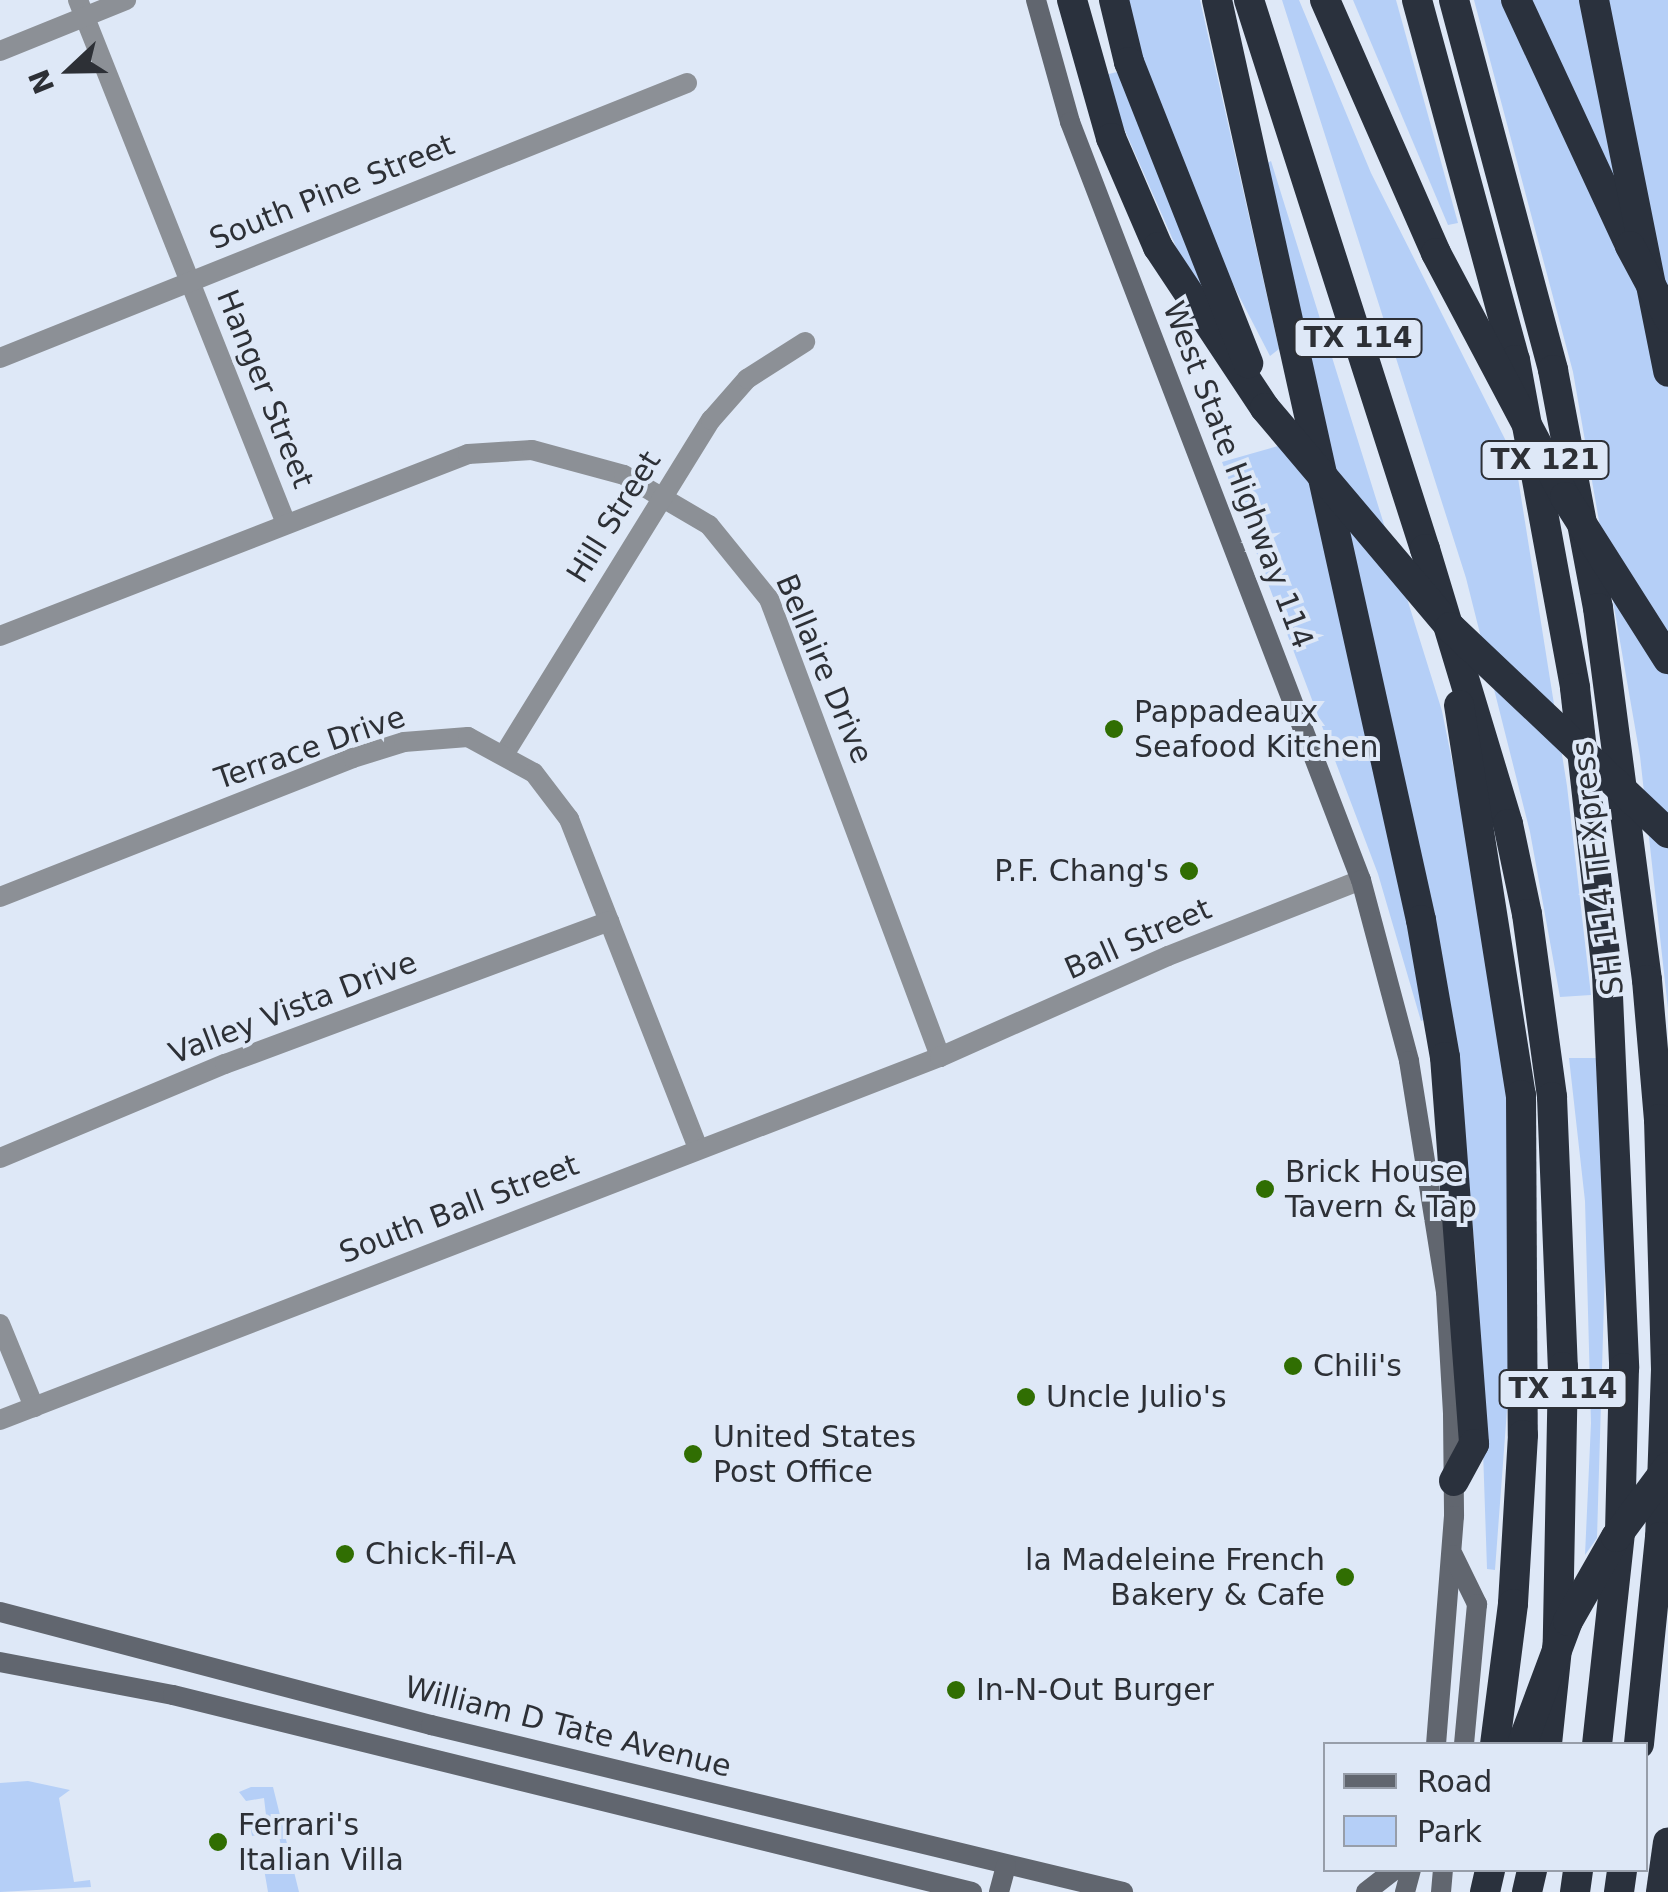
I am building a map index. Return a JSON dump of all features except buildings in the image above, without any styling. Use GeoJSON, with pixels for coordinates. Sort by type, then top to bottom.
{"type":"FeatureCollection","features":[{"type":"Feature","properties":{"kind":"highway"},"geometry":{"type":"LineString","coordinates":[[1072,0],[1111,138],[1158,248],[1265,408],[1440,616],[1668,834]]}},
{"type":"Feature","properties":{"kind":"highway"},"geometry":{"type":"LineString","coordinates":[[1114,0],[1130,62],[1265,408]]}},
{"type":"Feature","properties":{"kind":"highway"},"geometry":{"type":"LineString","coordinates":[[1217,0],[1374,701],[1445,1057],[1474,1444],[1454,1481]]}},
{"type":"Feature","properties":{"kind":"highway","name":"TX 114"},"geometry":{"type":"LineString","coordinates":[[1249,0],[1464,678],[1520,878],[1552,1097],[1564,1505],[1548,1742]]}},
{"type":"Feature","properties":{"kind":"highway","name":"TX 121"},"geometry":{"type":"LineString","coordinates":[[1325,0],[1436,253],[1565,498],[1668,659]]}},
{"type":"Feature","properties":{"kind":"highway","name":"SH 114 TEXpress"},"geometry":{"type":"LineString","coordinates":[[1417,0],[1515,360],[1574,688],[1607,974],[1624,1368],[1620,1533],[1597,1742]]}},
{"type":"Feature","properties":{"kind":"highway","name":"SH 114 TEXpress"},"geometry":{"type":"LineString","coordinates":[[1454,0],[1553,370],[1598,608],[1647,980],[1659,1119],[1666,1369],[1660,1538],[1640,1742]]}},
{"type":"Feature","properties":{"kind":"highway"},"geometry":{"type":"LineString","coordinates":[[1516,0],[1630,246],[1668,318]]}},
{"type":"Feature","properties":{"kind":"highway"},"geometry":{"type":"LineString","coordinates":[[1594,0],[1668,372]]}},
{"type":"Feature","properties":{"kind":"highway"},"geometry":{"type":"LineString","coordinates":[[1630,246],[1668,276]]}},
{"type":"Feature","properties":{"kind":"highway"},"geometry":{"type":"LineString","coordinates":[[1464,678],[1457,718],[1506,969],[1521,1095],[1526,1244],[1516,1567],[1495,1742]]}},
{"type":"Feature","properties":{"kind":"highway"},"geometry":{"type":"LineString","coordinates":[[1523,1742],[1583,1592],[1668,1466]]}},
{"type":"Feature","properties":{"kind":"highway"},"geometry":{"type":"LineString","coordinates":[[1660,1892],[1668,1842]]}},
{"type":"Feature","properties":{"kind":"main road","name":"West State Highway 114"},"geometry":{"type":"LineString","coordinates":[[1036,0],[1070,122],[1362,880],[1409,1061],[1446,1292],[1454,1481],[1436,1742]]}},
{"type":"Feature","properties":{"kind":"main road"},"geometry":{"type":"LineString","coordinates":[[1452,1553],[1477,1604],[1464,1742]]}},
{"type":"Feature","properties":{"kind":"main road","name":"William D Tate Avenue"},"geometry":{"type":"LineString","coordinates":[[0,1612],[530,1749],[1123,1892]]}},
{"type":"Feature","properties":{"kind":"main road","name":"William D Tate Avenue"},"geometry":{"type":"LineString","coordinates":[[0,1662],[522,1780],[972,1892]]}},
{"type":"Feature","properties":{"kind":"main road"},"geometry":{"type":"LineString","coordinates":[[302,1728],[310,1694]]}},
{"type":"Feature","properties":{"kind":"main road"},"geometry":{"type":"LineString","coordinates":[[522,1780],[530,1749]]}},
{"type":"Feature","properties":{"kind":"main road"},"geometry":{"type":"LineString","coordinates":[[999,1892],[1006,1866]]}},
{"type":"Feature","properties":{"kind":"main road"},"geometry":{"type":"LineString","coordinates":[[1366,1892],[1391,1872]]}},
{"type":"Feature","properties":{"kind":"street"},"geometry":{"type":"LineString","coordinates":[[0,50],[82,8],[126,0]]}},
{"type":"Feature","properties":{"kind":"street","name":"Hanger Street"},"geometry":{"type":"LineString","coordinates":[[82,8],[285,521]]}},
{"type":"Feature","properties":{"kind":"street","name":"South Pine Street"},"geometry":{"type":"LineString","coordinates":[[0,358],[687,82]]}},
{"type":"Feature","properties":{"kind":"street","name":"Hill Street"},"geometry":{"type":"LineString","coordinates":[[505,753],[663,494],[731,394],[804,342]]}},
{"type":"Feature","properties":{"kind":"street","name":"Bellaire Drive"},"geometry":{"type":"LineString","coordinates":[[0,636],[418,468],[505,448],[566,457],[663,494],[732,546],[768,599],[940,1057]]}},
{"type":"Feature","properties":{"kind":"street","name":"Terrace Drive"},"geometry":{"type":"LineString","coordinates":[[0,897],[404,742],[468,737],[505,753],[551,789],[609,921],[698,1149]]}},
{"type":"Feature","properties":{"kind":"street","name":"Ball Street"},"geometry":{"type":"LineString","coordinates":[[940,1057],[1168,956],[1362,880]]}},
{"type":"Feature","properties":{"kind":"street","name":"Valley Vista Drive"},"geometry":{"type":"LineString","coordinates":[[0,1158],[225,1064],[609,921]]}},
{"type":"Feature","properties":{"kind":"street","name":"South Ball Street"},"geometry":{"type":"LineString","coordinates":[[0,1420],[940,1057]]}},
{"type":"Feature","properties":{"kind":"street"},"geometry":{"type":"LineString","coordinates":[[0,1324],[34,1407]]}},
{"type":"Feature","properties":{"kind":"green space"},"geometry":{"type":"Polygon","coordinates":[[[1128,0],[1200,0],[1279,349],[1270,356],[1223,265],[1144,69],[1128,0]]]}},
{"type":"Feature","properties":{"kind":"green space"},"geometry":{"type":"Polygon","coordinates":[[[1282,0],[1299,0],[1371,173],[1515,459],[1567,786],[1591,995],[1560,997],[1530,832],[1466,578],[1282,0]]]}},
{"type":"Feature","properties":{"kind":"green space"},"geometry":{"type":"Polygon","coordinates":[[[1353,0],[1396,0],[1458,223],[1448,225],[1353,0]]]}},
{"type":"Feature","properties":{"kind":"green space"},"geometry":{"type":"Polygon","coordinates":[[[1474,0],[1668,0],[1668,1009],[1640,756],[1573,372],[1474,0]]]}},
{"type":"Feature","properties":{"kind":"green space"},"geometry":{"type":"Polygon","coordinates":[[[1121,71],[1205,286],[1195,290],[1101,76],[1121,71]]]}},
{"type":"Feature","properties":{"kind":"green space"},"geometry":{"type":"Polygon","coordinates":[[[1271,161],[1442,711],[1494,970],[1512,1146],[1515,1303],[1495,1570],[1487,1569],[1477,1272],[1459,1084],[1266,164],[1271,161]]]}},
{"type":"Feature","properties":{"kind":"green space"},"geometry":{"type":"Polygon","coordinates":[[[1306,438],[1428,1018],[1421,1021],[1378,874],[1222,462],[1306,438]]]}},
{"type":"Feature","properties":{"kind":"green space"},"geometry":{"type":"Polygon","coordinates":[[[1569,1058],[1596,1058],[1606,1234],[1597,1538],[1585,1555],[1591,1423],[1585,1201],[1569,1058]]]}},
{"type":"Feature","properties":{"kind":"green space"},"geometry":{"type":"Polygon","coordinates":[[[28,1781],[70,1790],[59,1798],[74,1882],[90,1880],[91,1887],[0,1892],[0,1783],[28,1781]]]}},
{"type":"Feature","properties":{"kind":"green space"},"geometry":{"type":"Polygon","coordinates":[[[251,1787],[273,1787],[299,1892],[268,1892],[264,1869],[285,1866],[278,1831],[252,1836],[249,1818],[266,1815],[264,1798],[246,1801],[239,1792],[251,1787]]]}},
{"type":"Feature","properties":{"kind":"place","name":"Pappadeaux Seafood Kitchen"},"geometry":{"type":"Point","coordinates":[1114,729]}},
{"type":"Feature","properties":{"kind":"place","name":"P.F. Chang's"},"geometry":{"type":"Point","coordinates":[1189,871]}},
{"type":"Feature","properties":{"kind":"place","name":"Brick House Tavern & Tap"},"geometry":{"type":"Point","coordinates":[1265,1189]}},
{"type":"Feature","properties":{"kind":"place","name":"Chili's"},"geometry":{"type":"Point","coordinates":[1293,1366]}},
{"type":"Feature","properties":{"kind":"place","name":"Uncle Julio's"},"geometry":{"type":"Point","coordinates":[1026,1397]}},
{"type":"Feature","properties":{"kind":"place","name":"United States Post Office"},"geometry":{"type":"Point","coordinates":[693,1454]}},
{"type":"Feature","properties":{"kind":"place","name":"Chick-fil-A"},"geometry":{"type":"Point","coordinates":[345,1554]}},
{"type":"Feature","properties":{"kind":"place","name":"la Madeleine French Bakery & Cafe"},"geometry":{"type":"Point","coordinates":[1345,1577]}},
{"type":"Feature","properties":{"kind":"place","name":"In-N-Out Burger"},"geometry":{"type":"Point","coordinates":[956,1690]}},
{"type":"Feature","properties":{"kind":"place","name":"Ferrari's Italian Villa"},"geometry":{"type":"Point","coordinates":[218,1842]}}]}
